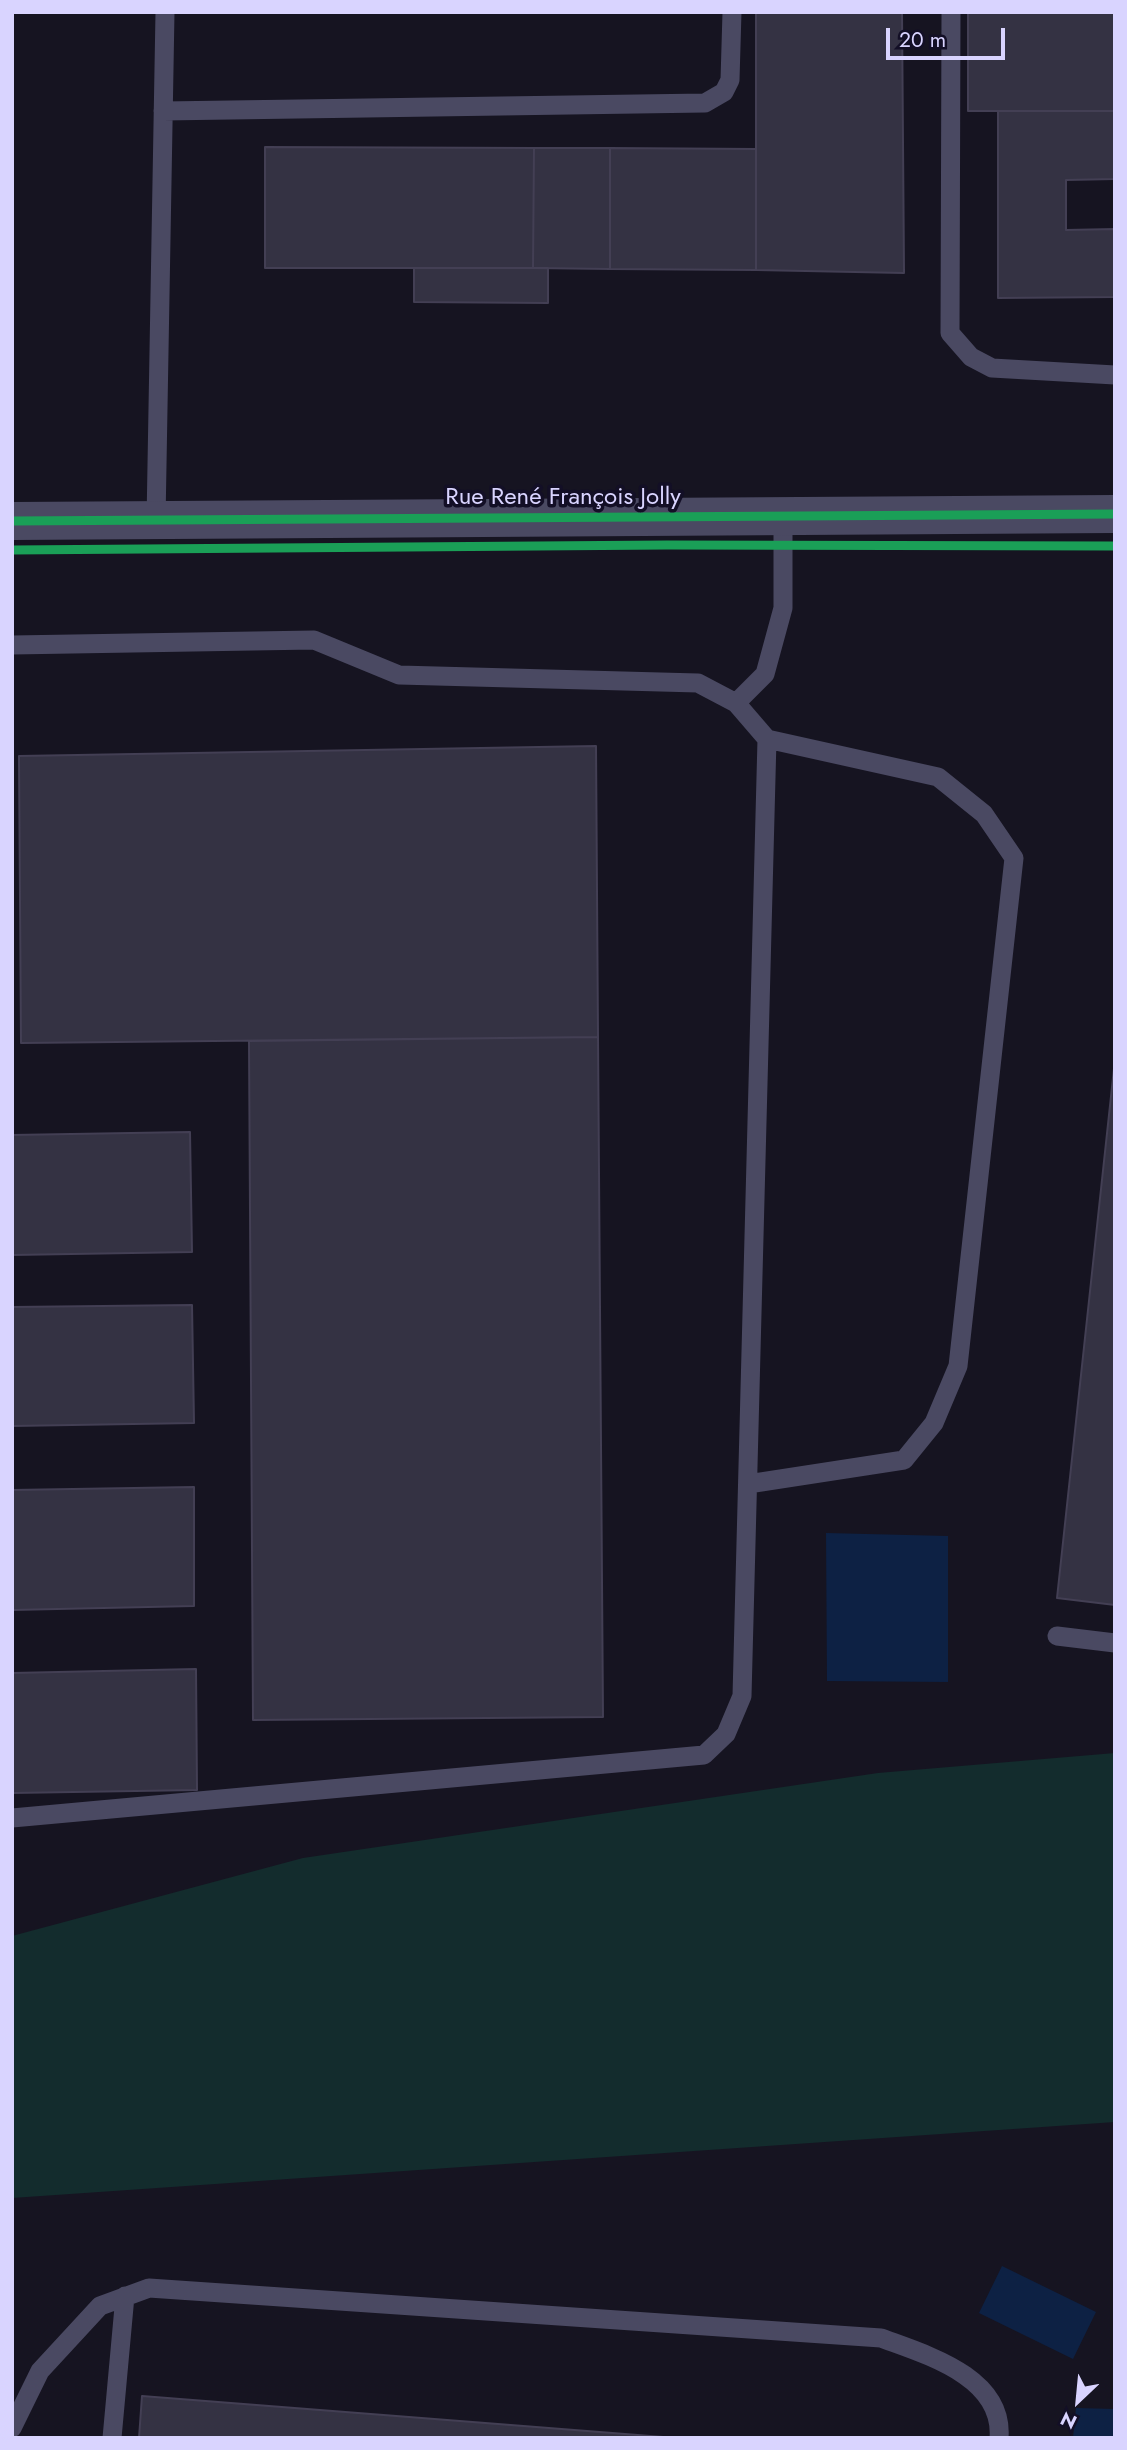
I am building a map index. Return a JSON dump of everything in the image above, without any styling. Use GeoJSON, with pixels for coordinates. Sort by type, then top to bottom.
{"type":"FeatureCollection","features":[{"type":"Feature","properties":{"kind":"street","name":"Rue René François Jolly"},"geometry":{"type":"LineString","coordinates":[[12,522],[1115,514]]}},
{"type":"Feature","properties":{"kind":"lane"},"geometry":{"type":"LineString","coordinates":[[156,521],[165,12]]}},
{"type":"Feature","properties":{"kind":"lane"},"geometry":{"type":"LineString","coordinates":[[163,111],[705,103],[723,92],[730,80],[732,12]]}},
{"type":"Feature","properties":{"kind":"lane"},"geometry":{"type":"LineString","coordinates":[[951,12],[950,333],[971,356],[992,368],[1115,375]]}},
{"type":"Feature","properties":{"kind":"lane"},"geometry":{"type":"LineString","coordinates":[[736,703],[765,674],[783,608],[785,545],[782,516]]}},
{"type":"Feature","properties":{"kind":"lane"},"geometry":{"type":"LineString","coordinates":[[12,645],[314,640],[399,675],[698,684],[736,703],[767,738],[938,777],[984,814],[1014,858],[958,1366],[934,1423],[904,1460],[748,1484]]}},
{"type":"Feature","properties":{"kind":"lane"},"geometry":{"type":"LineString","coordinates":[[12,1818],[704,1755],[726,1734],[742,1696],[767,738]]}},
{"type":"Feature","properties":{"kind":"lane"},"geometry":{"type":"LineString","coordinates":[[1057,1636],[1115,1643]]}},
{"type":"Feature","properties":{"kind":"lane"},"geometry":{"type":"LineString","coordinates":[[12,2428],[40,2371],[100,2306],[149,2288],[881,2338],[942,2360],[978,2386],[1000,2418],[999,2438]]}},
{"type":"Feature","properties":{"kind":"lane"},"geometry":{"type":"LineString","coordinates":[[112,2438],[125,2296]]}},
{"type":"Feature","properties":{"kind":"green space"},"geometry":{"type":"Polygon","coordinates":[[[1115,1753],[1115,2122],[12,2198],[12,1936],[303,1858],[878,1773],[1115,1753]]]}},
{"type":"Feature","properties":{"kind":"water"},"geometry":{"type":"Polygon","coordinates":[[[826,1533],[948,1536],[948,1682],[827,1681],[826,1533]]]}},
{"type":"Feature","properties":{"kind":"water"},"geometry":{"type":"Polygon","coordinates":[[[1002,2266],[1096,2312],[1073,2359],[979,2313],[1002,2266]]]}},
{"type":"Feature","properties":{"kind":"water"},"geometry":{"type":"Polygon","coordinates":[[[1076,2408],[1115,2409],[1115,2438],[1073,2438],[1076,2408]]]}},
{"type":"Feature","properties":{"kind":"building"},"geometry":{"type":"Polygon","coordinates":[[[756,12],[902,12],[904,273],[756,270],[756,12]]]}},
{"type":"Feature","properties":{"kind":"building"},"geometry":{"type":"Polygon","coordinates":[[[968,12],[1115,12],[1115,111],[968,111],[968,12]]]}},
{"type":"Feature","properties":{"kind":"building"},"geometry":{"type":"Polygon","coordinates":[[[998,111],[1115,111],[1115,179],[1066,180],[1066,230],[1115,229],[1115,297],[998,298],[998,111]]]}},
{"type":"Feature","properties":{"kind":"building"},"geometry":{"type":"Polygon","coordinates":[[[265,147],[534,148],[533,268],[265,268],[265,147]]]}},
{"type":"Feature","properties":{"kind":"building"},"geometry":{"type":"Polygon","coordinates":[[[534,148],[610,148],[610,269],[533,268],[534,148]]]}},
{"type":"Feature","properties":{"kind":"building"},"geometry":{"type":"Polygon","coordinates":[[[610,148],[756,149],[756,270],[610,269],[610,148]]]}},
{"type":"Feature","properties":{"kind":"building"},"geometry":{"type":"Polygon","coordinates":[[[414,268],[548,268],[548,303],[414,302],[414,268]]]}},
{"type":"Feature","properties":{"kind":"building"},"geometry":{"type":"Polygon","coordinates":[[[596,746],[598,1037],[21,1043],[19,756],[596,746]]]}},
{"type":"Feature","properties":{"kind":"building"},"geometry":{"type":"Polygon","coordinates":[[[598,1037],[603,1717],[253,1720],[249,1041],[598,1037]]]}},
{"type":"Feature","properties":{"kind":"building"},"geometry":{"type":"Polygon","coordinates":[[[1115,1059],[1115,1605],[1057,1598],[1115,1059]]]}},
{"type":"Feature","properties":{"kind":"building"},"geometry":{"type":"Polygon","coordinates":[[[190,1132],[192,1252],[12,1255],[12,1135],[190,1132]]]}},
{"type":"Feature","properties":{"kind":"building"},"geometry":{"type":"Polygon","coordinates":[[[192,1305],[194,1423],[12,1426],[12,1307],[192,1305]]]}},
{"type":"Feature","properties":{"kind":"building"},"geometry":{"type":"Polygon","coordinates":[[[194,1487],[194,1606],[12,1610],[12,1490],[194,1487]]]}},
{"type":"Feature","properties":{"kind":"building"},"geometry":{"type":"Polygon","coordinates":[[[196,1669],[197,1790],[12,1793],[12,1673],[196,1669]]]}},
{"type":"Feature","properties":{"kind":"building"},"geometry":{"type":"Polygon","coordinates":[[[142,2396],[676,2438],[139,2438],[142,2396]]]}},
{"type":"Feature","properties":{"kind":"cycle path"},"geometry":{"type":"LineString","coordinates":[[12,521],[1115,514]]}},
{"type":"Feature","properties":{"kind":"cycle path"},"geometry":{"type":"LineString","coordinates":[[12,550],[667,545],[1115,546]]}}]}
